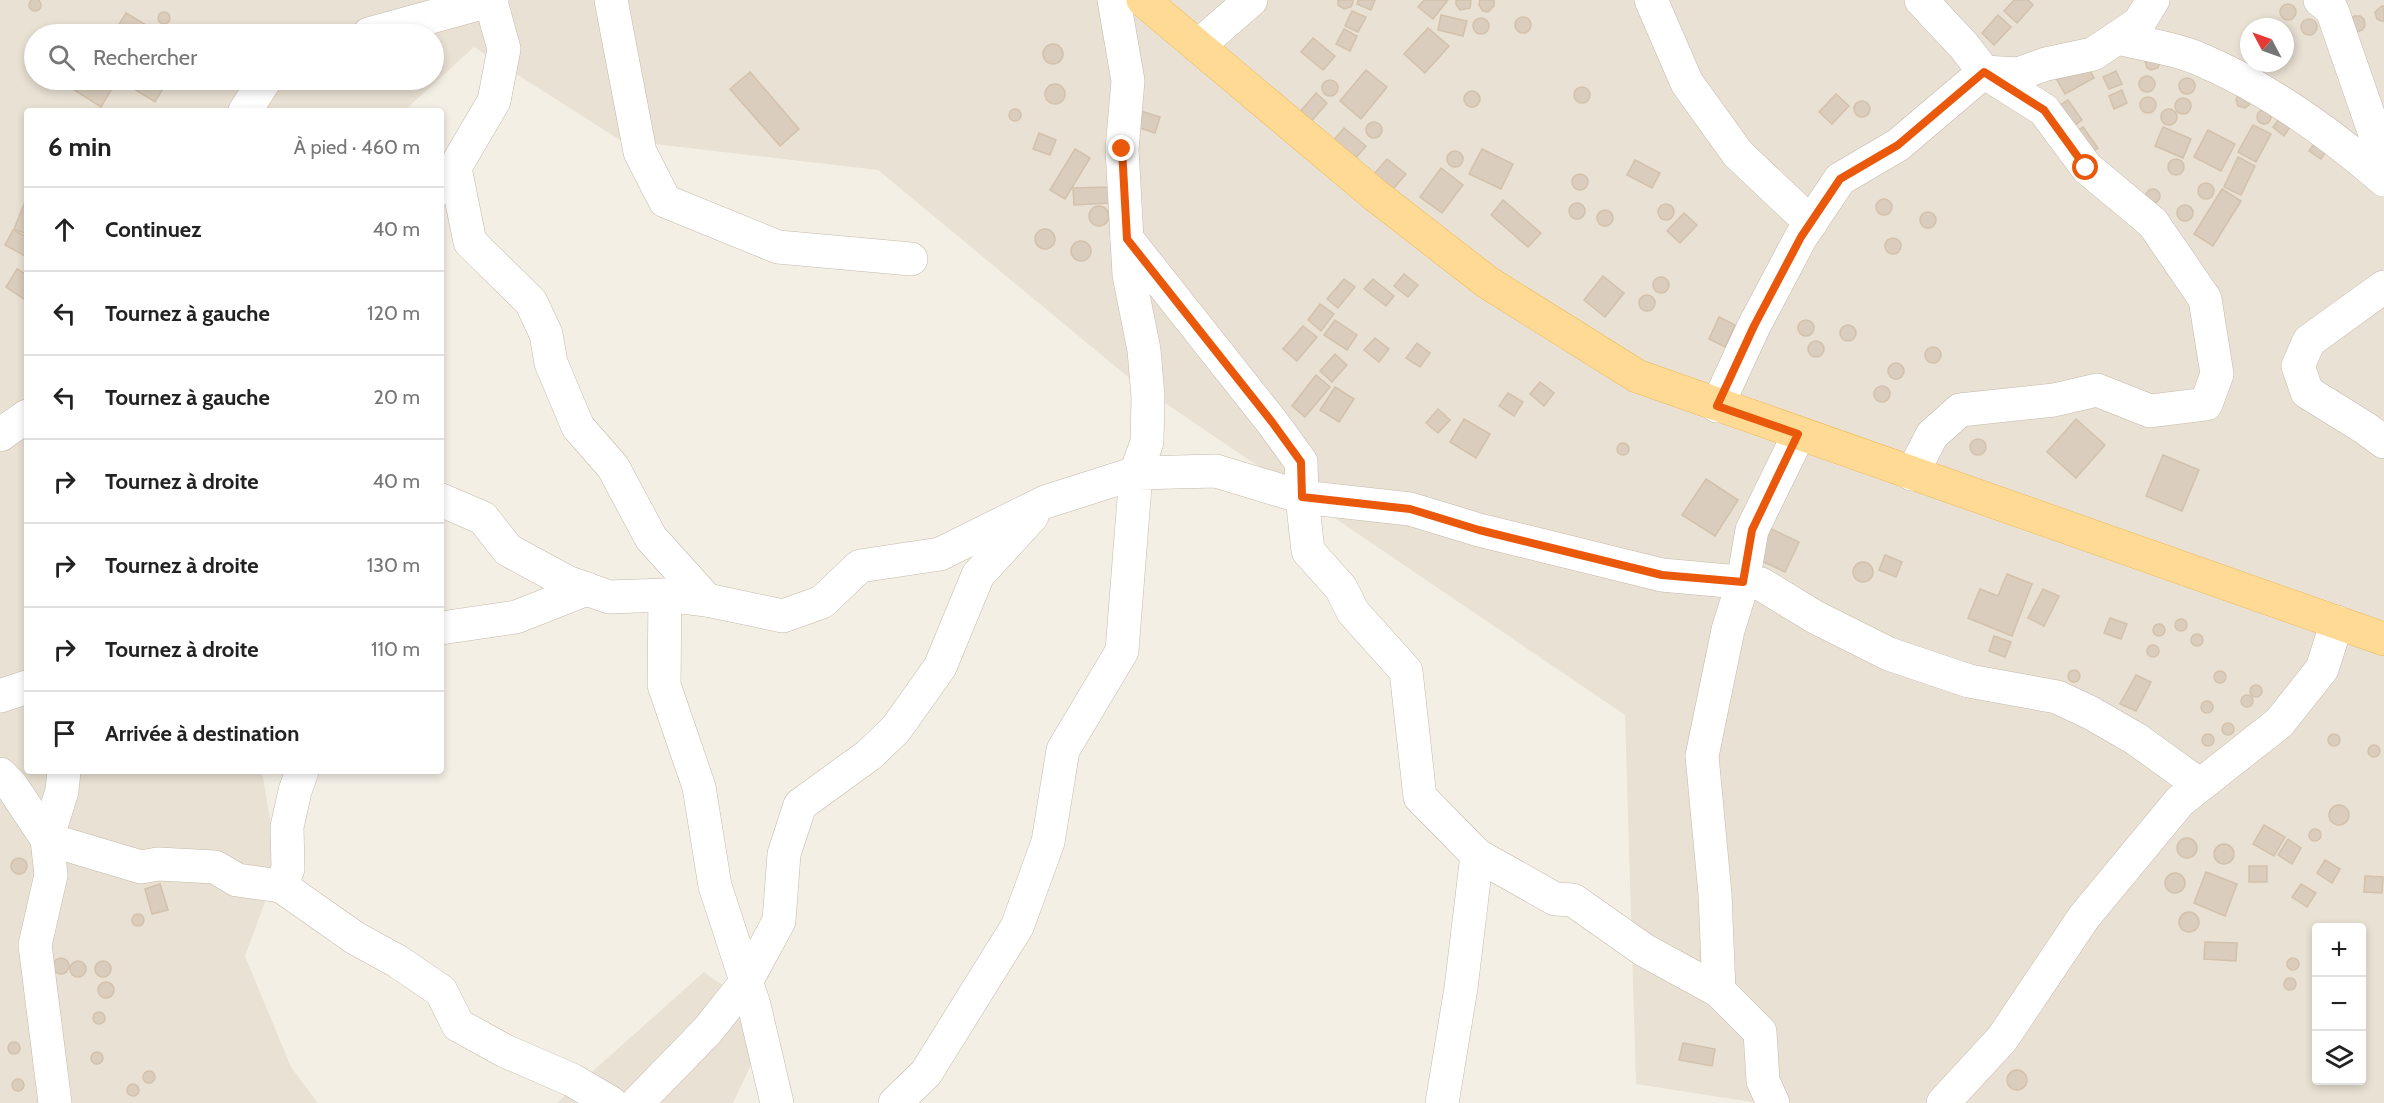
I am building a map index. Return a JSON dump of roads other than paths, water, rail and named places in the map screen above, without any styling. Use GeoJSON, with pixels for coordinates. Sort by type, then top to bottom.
{"type":"FeatureCollection","features":[{"type":"Feature","properties":{"kind":"main road"},"geometry":{"type":"LineString","coordinates":[[1143,0],[1375,195],[1487,282],[1637,376],[2384,639]]}},
{"type":"Feature","properties":{"kind":"street"},"geometry":{"type":"LineString","coordinates":[[611,0],[640,152],[665,201],[778,247],[911,259]]}},
{"type":"Feature","properties":{"kind":"street"},"geometry":{"type":"LineString","coordinates":[[895,1103],[926,1073],[1017,927],[1048,842],[1063,750],[1122,651],[1136,473],[1147,442],[1148,397],[1144,350],[1129,275],[1122,149],[1128,81],[1114,0]]}},
{"type":"Feature","properties":{"kind":"street"},"geometry":{"type":"LineString","coordinates":[[1198,46],[1251,0]]}},
{"type":"Feature","properties":{"kind":"street"},"geometry":{"type":"LineString","coordinates":[[1651,0],[1693,92],[1738,154],[1811,223]]}},
{"type":"Feature","properties":{"kind":"street"},"geometry":{"type":"LineString","coordinates":[[1912,474],[1932,435],[1960,411],[2054,400],[2097,390],[2150,411],[2206,404],[2217,374],[2205,300],[2153,223],[2086,168],[2044,110],[1984,72],[1950,15],[1921,0]]}},
{"type":"Feature","properties":{"kind":"street"},"geometry":{"type":"LineString","coordinates":[[1717,406],[1754,326],[1801,237],[1840,179],[1898,145],[1984,72],[2018,74],[2046,64],[2093,54],[2139,23],[2153,0]]}},
{"type":"Feature","properties":{"kind":"street"},"geometry":{"type":"LineString","coordinates":[[2320,0],[2332,10],[2384,160]]}},
{"type":"Feature","properties":{"kind":"street"},"geometry":{"type":"LineString","coordinates":[[406,24],[491,1],[504,49],[494,101],[448,180],[470,242],[531,302],[546,334],[551,363],[578,426],[613,467],[651,538],[707,600]]}},
{"type":"Feature","properties":{"kind":"street"},"geometry":{"type":"LineString","coordinates":[[2117,38],[2195,57],[2249,83],[2303,117],[2357,156],[2384,180]]}},
{"type":"Feature","properties":{"kind":"street"},"geometry":{"type":"LineString","coordinates":[[247,108],[259,90]]}},
{"type":"Feature","properties":{"kind":"street"},"geometry":{"type":"LineString","coordinates":[[1127,239],[1301,462],[1308,551],[1341,588],[1353,612],[1406,671],[1420,797],[1477,855],[1555,899],[1573,900],[1644,950],[1719,992],[1760,1032],[1764,1080],[1773,1103]]}},
{"type":"Feature","properties":{"kind":"street"},"geometry":{"type":"LineString","coordinates":[[2384,287],[2309,340],[2298,366],[2307,392],[2384,442]]}},
{"type":"Feature","properties":{"kind":"street"},"geometry":{"type":"LineString","coordinates":[[0,435],[24,418]]}},
{"type":"Feature","properties":{"kind":"street"},"geometry":{"type":"LineString","coordinates":[[1719,992],[1715,894],[1702,756],[1728,630],[1743,582],[1752,530],[1798,434]]}},
{"type":"Feature","properties":{"kind":"street"},"geometry":{"type":"LineString","coordinates":[[444,501],[483,518],[508,550],[567,582],[609,597],[665,595],[707,600],[783,616],[822,602],[860,566],[940,554],[1045,502],[1136,473],[1216,471],[1302,497],[1410,509],[1479,530],[1662,575],[1761,584],[1815,617],[1889,654],[1970,681],[2057,697],[2091,713],[2136,739],[2200,785]]}},
{"type":"Feature","properties":{"kind":"street"},"geometry":{"type":"LineString","coordinates":[[637,1103],[708,1030],[746,981],[779,921],[784,854],[800,805],[869,755],[896,729],[940,667],[978,575],[1045,502]]}},
{"type":"Feature","properties":{"kind":"street"},"geometry":{"type":"LineString","coordinates":[[444,628],[516,616],[587,589]]}},
{"type":"Feature","properties":{"kind":"street"},"geometry":{"type":"LineString","coordinates":[[665,595],[664,685],[699,787],[715,886],[754,1005],[777,1103]]}},
{"type":"Feature","properties":{"kind":"street"},"geometry":{"type":"LineString","coordinates":[[1943,1103],[2002,1039],[2084,917],[2180,801],[2279,723],[2322,669],[2337,622]]}},
{"type":"Feature","properties":{"kind":"street"},"geometry":{"type":"LineString","coordinates":[[0,696],[24,688]]}},
{"type":"Feature","properties":{"kind":"street"},"geometry":{"type":"LineString","coordinates":[[0,774],[11,785],[47,839],[141,867],[158,864],[215,867],[237,880],[282,886],[355,938],[397,961],[441,991],[458,1025],[505,1051],[572,1080],[611,1103]]}},
{"type":"Feature","properties":{"kind":"street"},"geometry":{"type":"LineString","coordinates":[[55,1103],[35,945],[51,875],[47,839],[62,791],[64,774]]}},
{"type":"Feature","properties":{"kind":"street"},"geometry":{"type":"LineString","coordinates":[[282,886],[288,869],[287,827],[301,774]]}},
{"type":"Feature","properties":{"kind":"street"},"geometry":{"type":"LineString","coordinates":[[1442,1103],[1461,988],[1477,855]]}}]}
